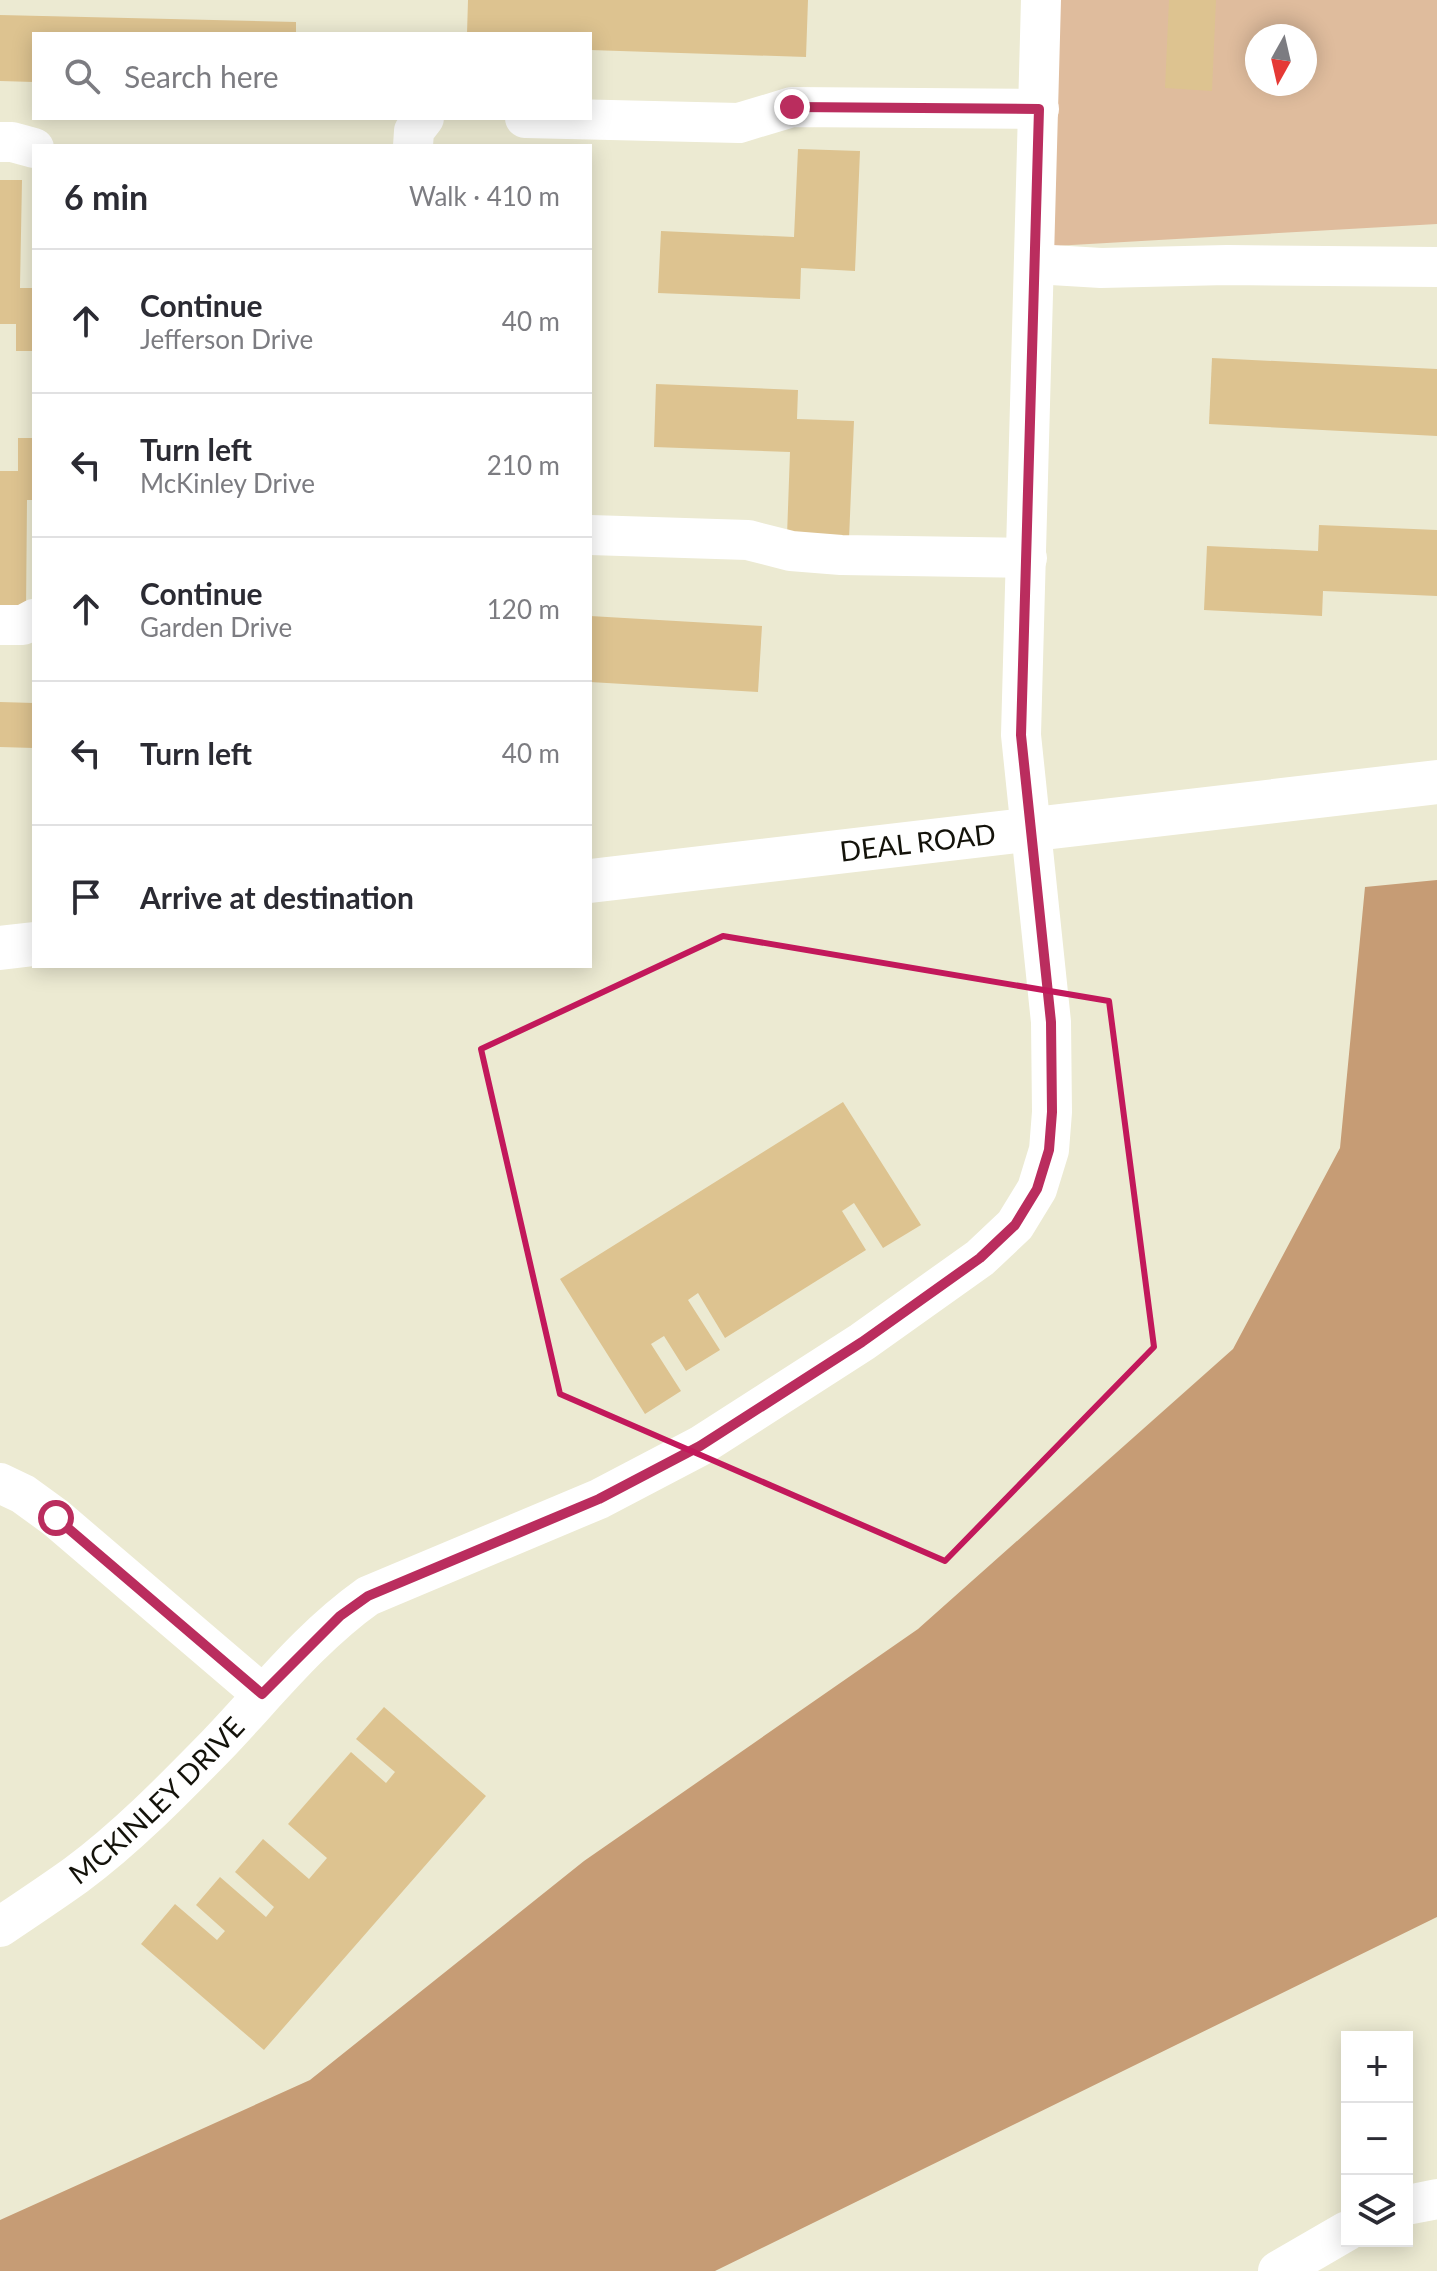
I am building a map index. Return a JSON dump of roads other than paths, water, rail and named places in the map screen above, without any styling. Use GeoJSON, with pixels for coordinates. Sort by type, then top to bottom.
{"type":"FeatureCollection","features":[{"type":"Feature","properties":{"kind":"street","name":"MCKINLEY DRIVE"},"geometry":{"type":"LineString","coordinates":[[0,1927],[78,1873],[129,1830],[216,1746],[262,1694],[340,1616],[368,1596],[599,1499],[700,1446],[862,1342],[980,1258],[1015,1225],[1037,1189],[1049,1150],[1052,1112],[1051,1022],[1021,735],[1041,0]]}},
{"type":"Feature","properties":{"kind":"street"},"geometry":{"type":"LineString","coordinates":[[592,120],[739,123],[792,107],[1039,109]]}},
{"type":"Feature","properties":{"kind":"street"},"geometry":{"type":"LineString","coordinates":[[413,144],[414,131],[422,120]]}},
{"type":"Feature","properties":{"kind":"street"},"geometry":{"type":"LineString","coordinates":[[0,142],[32,147]]}},
{"type":"Feature","properties":{"kind":"street"},"geometry":{"type":"LineString","coordinates":[[1035,264],[1101,268],[1227,265],[1437,267]]}},
{"type":"Feature","properties":{"kind":"street"},"geometry":{"type":"LineString","coordinates":[[592,535],[748,540],[791,551],[841,555],[1027,558]]}},
{"type":"Feature","properties":{"kind":"street"},"geometry":{"type":"LineString","coordinates":[[0,625],[23,625],[32,620]]}},
{"type":"Feature","properties":{"kind":"street","name":"DEAL ROAD"},"geometry":{"type":"LineString","coordinates":[[592,881],[1437,782]]}},
{"type":"Feature","properties":{"kind":"street"},"geometry":{"type":"LineString","coordinates":[[0,948],[32,944]]}},
{"type":"Feature","properties":{"kind":"street"},"geometry":{"type":"LineString","coordinates":[[0,1483],[23,1494],[56,1518],[262,1694]]}},
{"type":"Feature","properties":{"kind":"street"},"geometry":{"type":"LineString","coordinates":[[1413,2204],[1437,2199]]}},
{"type":"Feature","properties":{"kind":"street"},"geometry":{"type":"LineString","coordinates":[[1278,2271],[1341,2234]]}}]}
